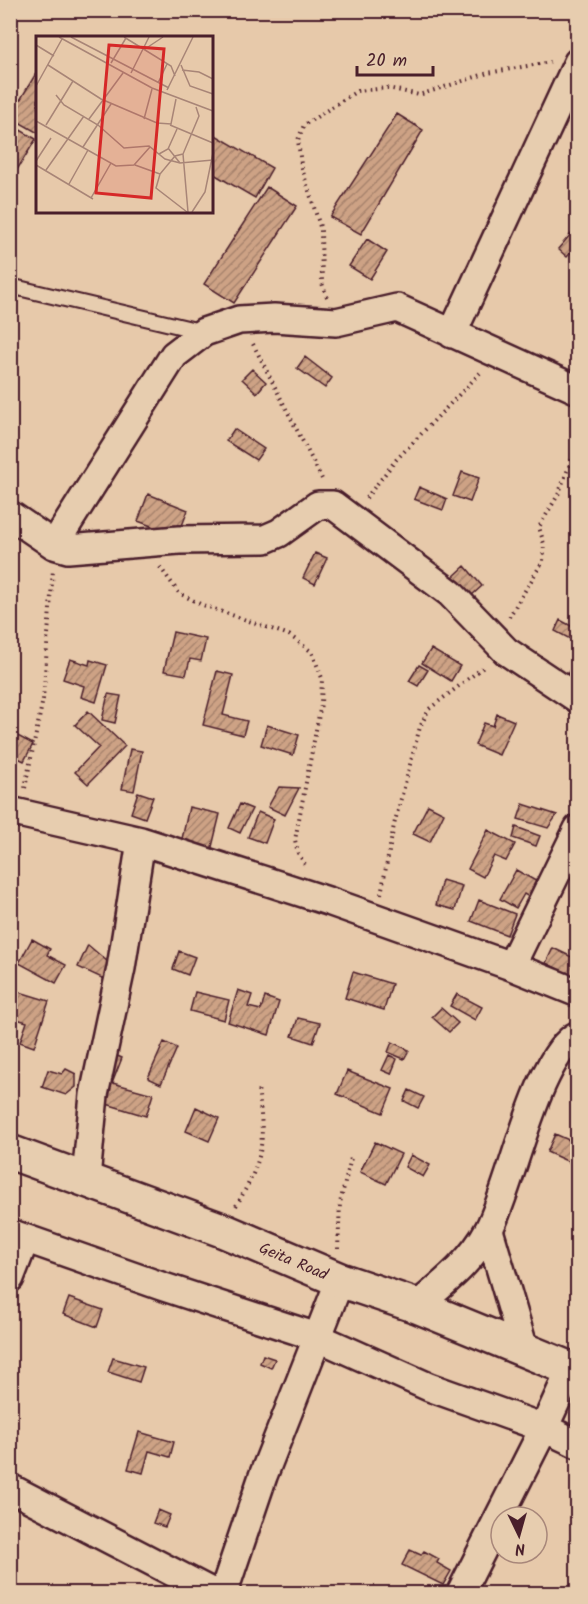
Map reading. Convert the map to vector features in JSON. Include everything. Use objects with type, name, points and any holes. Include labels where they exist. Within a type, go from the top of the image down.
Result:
[{"type":"highway","name":"Geita Road","points":[[10,1152],[86,1178],[222,1230],[340,1280],[417,1306],[574,1370]]},
{"type":"street","points":[[452,334],[567,62]]},
{"type":"street","points":[[54,545],[174,355],[204,332],[240,320],[274,318],[336,322],[397,308],[578,390]]},
{"type":"street","points":[[10,515],[54,545],[76,549],[148,542],[265,539],[279,533],[318,505],[341,511],[450,592],[501,646],[578,699]]},
{"type":"street","points":[[15,812],[141,841],[331,902],[511,966],[578,993]]},
{"type":"street","points":[[511,966],[578,829]]},
{"type":"street","points":[[86,1178],[94,1095],[121,968],[141,841]]},
{"type":"street","points":[[417,1306],[461,1268],[489,1230],[547,1071],[559,1052],[578,1035]]},
{"type":"street","points":[[489,1230],[524,1349]]},
{"type":"street","points":[[10,1278],[18,1236],[317,1337],[429,1387],[544,1428],[578,1444]]},
{"type":"street","points":[[10,1488],[206,1591],[263,1476],[340,1280]]},
{"type":"street","points":[[460,1593],[574,1370]]},
{"type":"lane","points":[[10,286],[204,332]]},
{"type":"path","points":[[336,322],[322,283],[321,230],[301,165],[298,140],[304,125],[357,91],[388,88],[419,95],[488,73],[567,62]]},
{"type":"path","points":[[240,320],[341,511],[396,460],[500,353]]},
{"type":"path","points":[[376,918],[394,825],[420,727],[429,709],[501,646],[514,606],[543,561],[544,544],[539,527],[558,495],[578,443]]},
{"type":"path","points":[[148,542],[164,574],[179,593],[200,604],[289,635],[312,652],[322,678],[321,704],[295,840],[305,865],[331,902]]},
{"type":"path","points":[[15,812],[44,699],[54,545]]},
{"type":"path","points":[[222,1230],[245,1191],[259,1160],[263,1144],[263,1125],[258,1088]]},
{"type":"path","points":[[340,1280],[338,1222],[351,1158]]},
{"type":"building","points":[[36,73],[36,132],[10,117]]},
{"type":"building","points":[[397,114],[423,130],[361,234],[330,217]]},
{"type":"building","points":[[10,124],[36,139],[10,181]]},
{"type":"building","points":[[213,134],[272,168],[255,198],[213,174]]},
{"type":"building","points":[[267,187],[297,206],[234,303],[204,284]]},
{"type":"building","points":[[571,234],[578,240],[578,245],[567,257],[558,249]]},
{"type":"building","points":[[367,239],[387,252],[370,279],[349,266]]},
{"type":"building","points":[[305,357],[332,378],[325,388],[297,368]]},
{"type":"building","points":[[252,369],[266,382],[257,393],[242,379]]},
{"type":"building","points":[[234,429],[264,449],[256,460],[226,441]]},
{"type":"building","points":[[462,472],[479,478],[470,502],[453,496]]},
{"type":"building","points":[[419,487],[447,499],[443,510],[414,499]]},
{"type":"building","points":[[148,494],[188,510],[178,536],[138,521]]},
{"type":"building","points":[[315,553],[327,558],[315,584],[303,578]]},
{"type":"building","points":[[465,566],[482,586],[471,596],[453,577]]},
{"type":"building","points":[[560,620],[577,629],[572,640],[555,631]]},
{"type":"building","points":[[173,632],[206,639],[201,661],[190,659],[186,675],[164,671]]},
{"type":"building","points":[[431,649],[460,666],[451,681],[422,663]]},
{"type":"building","points":[[70,659],[89,665],[90,660],[107,665],[96,702],[81,697],[84,686],[63,679]]},
{"type":"building","points":[[575,659],[578,660],[578,679],[567,675]]},
{"type":"building","points":[[419,665],[428,670],[418,686],[409,681]]},
{"type":"building","points":[[217,671],[233,675],[223,715],[247,721],[243,735],[203,725]]},
{"type":"building","points":[[108,694],[121,696],[115,723],[102,720]]},
{"type":"building","points":[[88,711],[125,746],[88,784],[75,772],[99,747],[75,725]]},
{"type":"building","points":[[497,714],[514,721],[499,755],[475,745],[484,723],[493,726]]},
{"type":"building","points":[[267,725],[299,735],[293,755],[261,745]]},
{"type":"building","points":[[10,732],[33,744],[24,761],[10,754]]},
{"type":"building","points":[[130,749],[142,751],[134,791],[122,789]]},
{"type":"building","points":[[279,787],[299,788],[285,815],[268,807]]},
{"type":"building","points":[[138,792],[153,797],[145,818],[131,813]]},
{"type":"building","points":[[240,804],[252,809],[240,833],[229,828]]},
{"type":"building","points":[[523,804],[557,815],[548,828],[518,819]]},
{"type":"building","points":[[428,805],[444,813],[430,842],[413,834]]},
{"type":"building","points":[[189,807],[220,814],[210,855],[180,848]]},
{"type":"building","points":[[258,812],[274,819],[265,843],[248,837]]},
{"type":"building","points":[[516,827],[540,836],[536,846],[513,838]]},
{"type":"building","points":[[488,830],[515,844],[506,861],[494,856],[483,877],[468,869]]},
{"type":"building","points":[[516,870],[543,885],[534,900],[524,894],[516,908],[500,899]]},
{"type":"building","points":[[442,880],[462,886],[455,910],[436,905]]},
{"type":"building","points":[[479,900],[515,914],[507,935],[471,921]]},
{"type":"building","points":[[32,939],[50,949],[47,955],[66,965],[56,983],[19,963]]},
{"type":"building","points":[[88,945],[108,962],[104,979],[78,967]]},
{"type":"building","points":[[553,948],[578,960],[574,977],[546,963]]},
{"type":"building","points":[[179,951],[195,957],[188,975],[173,969]]},
{"type":"building","points":[[353,972],[392,984],[384,1010],[345,998]]},
{"type":"building","points":[[10,989],[49,1001],[34,1047],[20,1042],[27,1022],[13,1018],[10,1027]]},
{"type":"building","points":[[238,990],[252,995],[248,1007],[261,1010],[265,997],[279,1002],[269,1035],[228,1022]]},
{"type":"building","points":[[195,992],[229,1000],[224,1020],[190,1011]]},
{"type":"building","points":[[457,994],[482,1007],[475,1020],[450,1006]]},
{"type":"building","points":[[441,1008],[458,1023],[449,1032],[432,1017]]},
{"type":"building","points":[[298,1018],[320,1023],[313,1043],[292,1036]]},
{"type":"building","points":[[164,1042],[177,1048],[161,1084],[148,1078]]},
{"type":"building","points":[[392,1042],[409,1050],[404,1059],[388,1052]]},
{"type":"building","points":[[108,1052],[122,1058],[113,1081],[99,1076]]},
{"type":"building","points":[[389,1055],[397,1059],[391,1074],[382,1070]]},
{"type":"building","points":[[66,1069],[76,1074],[76,1087],[66,1095],[42,1087],[48,1070],[62,1074]]},
{"type":"building","points":[[347,1071],[393,1089],[383,1113],[337,1094]]},
{"type":"building","points":[[109,1082],[153,1094],[146,1116],[103,1103]]},
{"type":"building","points":[[409,1090],[424,1097],[418,1108],[404,1101]]},
{"type":"building","points":[[196,1107],[219,1118],[209,1141],[186,1131]]},
{"type":"building","points":[[555,1134],[578,1144],[578,1166],[547,1152]]},
{"type":"building","points":[[375,1142],[401,1154],[386,1184],[360,1172]]},
{"type":"building","points":[[411,1155],[430,1165],[423,1177],[405,1167]]},
{"type":"building","points":[[69,1298],[103,1310],[97,1327],[63,1314]]},
{"type":"building","points":[[263,1355],[275,1359],[271,1368],[260,1363]]},
{"type":"building","points":[[113,1358],[144,1367],[139,1382],[108,1372]]},
{"type":"building","points":[[139,1432],[174,1442],[170,1457],[149,1451],[143,1473],[128,1469]]},
{"type":"building","points":[[158,1510],[170,1515],[165,1527],[153,1523]]},
{"type":"building","points":[[410,1550],[421,1555],[424,1551],[439,1559],[437,1563],[451,1571],[443,1585],[402,1565]]}]
